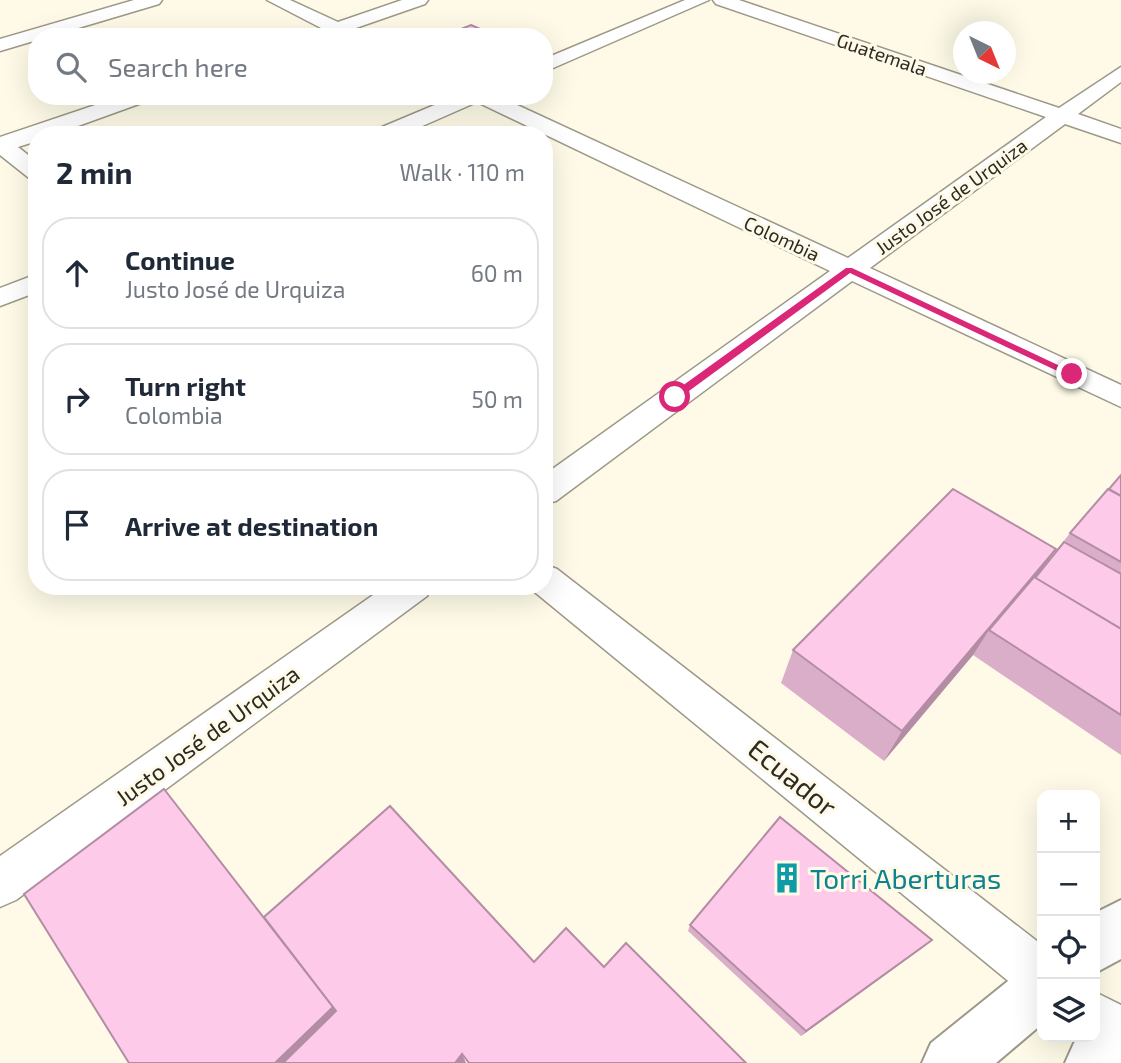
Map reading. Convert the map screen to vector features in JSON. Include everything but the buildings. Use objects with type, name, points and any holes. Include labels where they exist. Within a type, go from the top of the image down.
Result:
[{"type":"main road","points":[[1100,942],[1121,926]]},
{"type":"main road","points":[[951,1063],[1037,992]]},
{"type":"main road","points":[[1094,1063],[1121,1037]]},
{"type":"street","points":[[58,28],[153,0]]},
{"type":"street","points":[[276,0],[335,28]]},
{"type":"street","points":[[356,28],[419,0]]},
{"type":"street","points":[[553,62],[700,0]]},
{"type":"street","name":"Guatemala","points":[[722,0],[1121,136]]},
{"type":"street","points":[[0,45],[28,37]]},
{"type":"street","name":"Justo José de Urquiza","points":[[553,485],[1121,73]]},
{"type":"street","points":[[56,126],[117,105]]},
{"type":"street","points":[[404,126],[453,105]]},
{"type":"street","name":"Colombia","points":[[500,105],[544,126]]},
{"type":"street","name":"Colombia","points":[[553,130],[1121,397]]},
{"type":"street","points":[[1,145],[28,136]]},
{"type":"street","points":[[1,145],[28,166]]},
{"type":"street","points":[[0,298],[28,286]]},
{"type":"street","name":"Ecuador","points":[[553,586],[1037,972]]},
{"type":"street","name":"Justo José de Urquiza","points":[[0,884],[401,595]]},
{"type":"street","points":[[1100,1021],[1121,1037]]},
{"type":"place","name":"Torri Aberturas","points":[[787,878]]},
{"type":"route","points":[[675,397],[849,270],[1072,374]]}]
